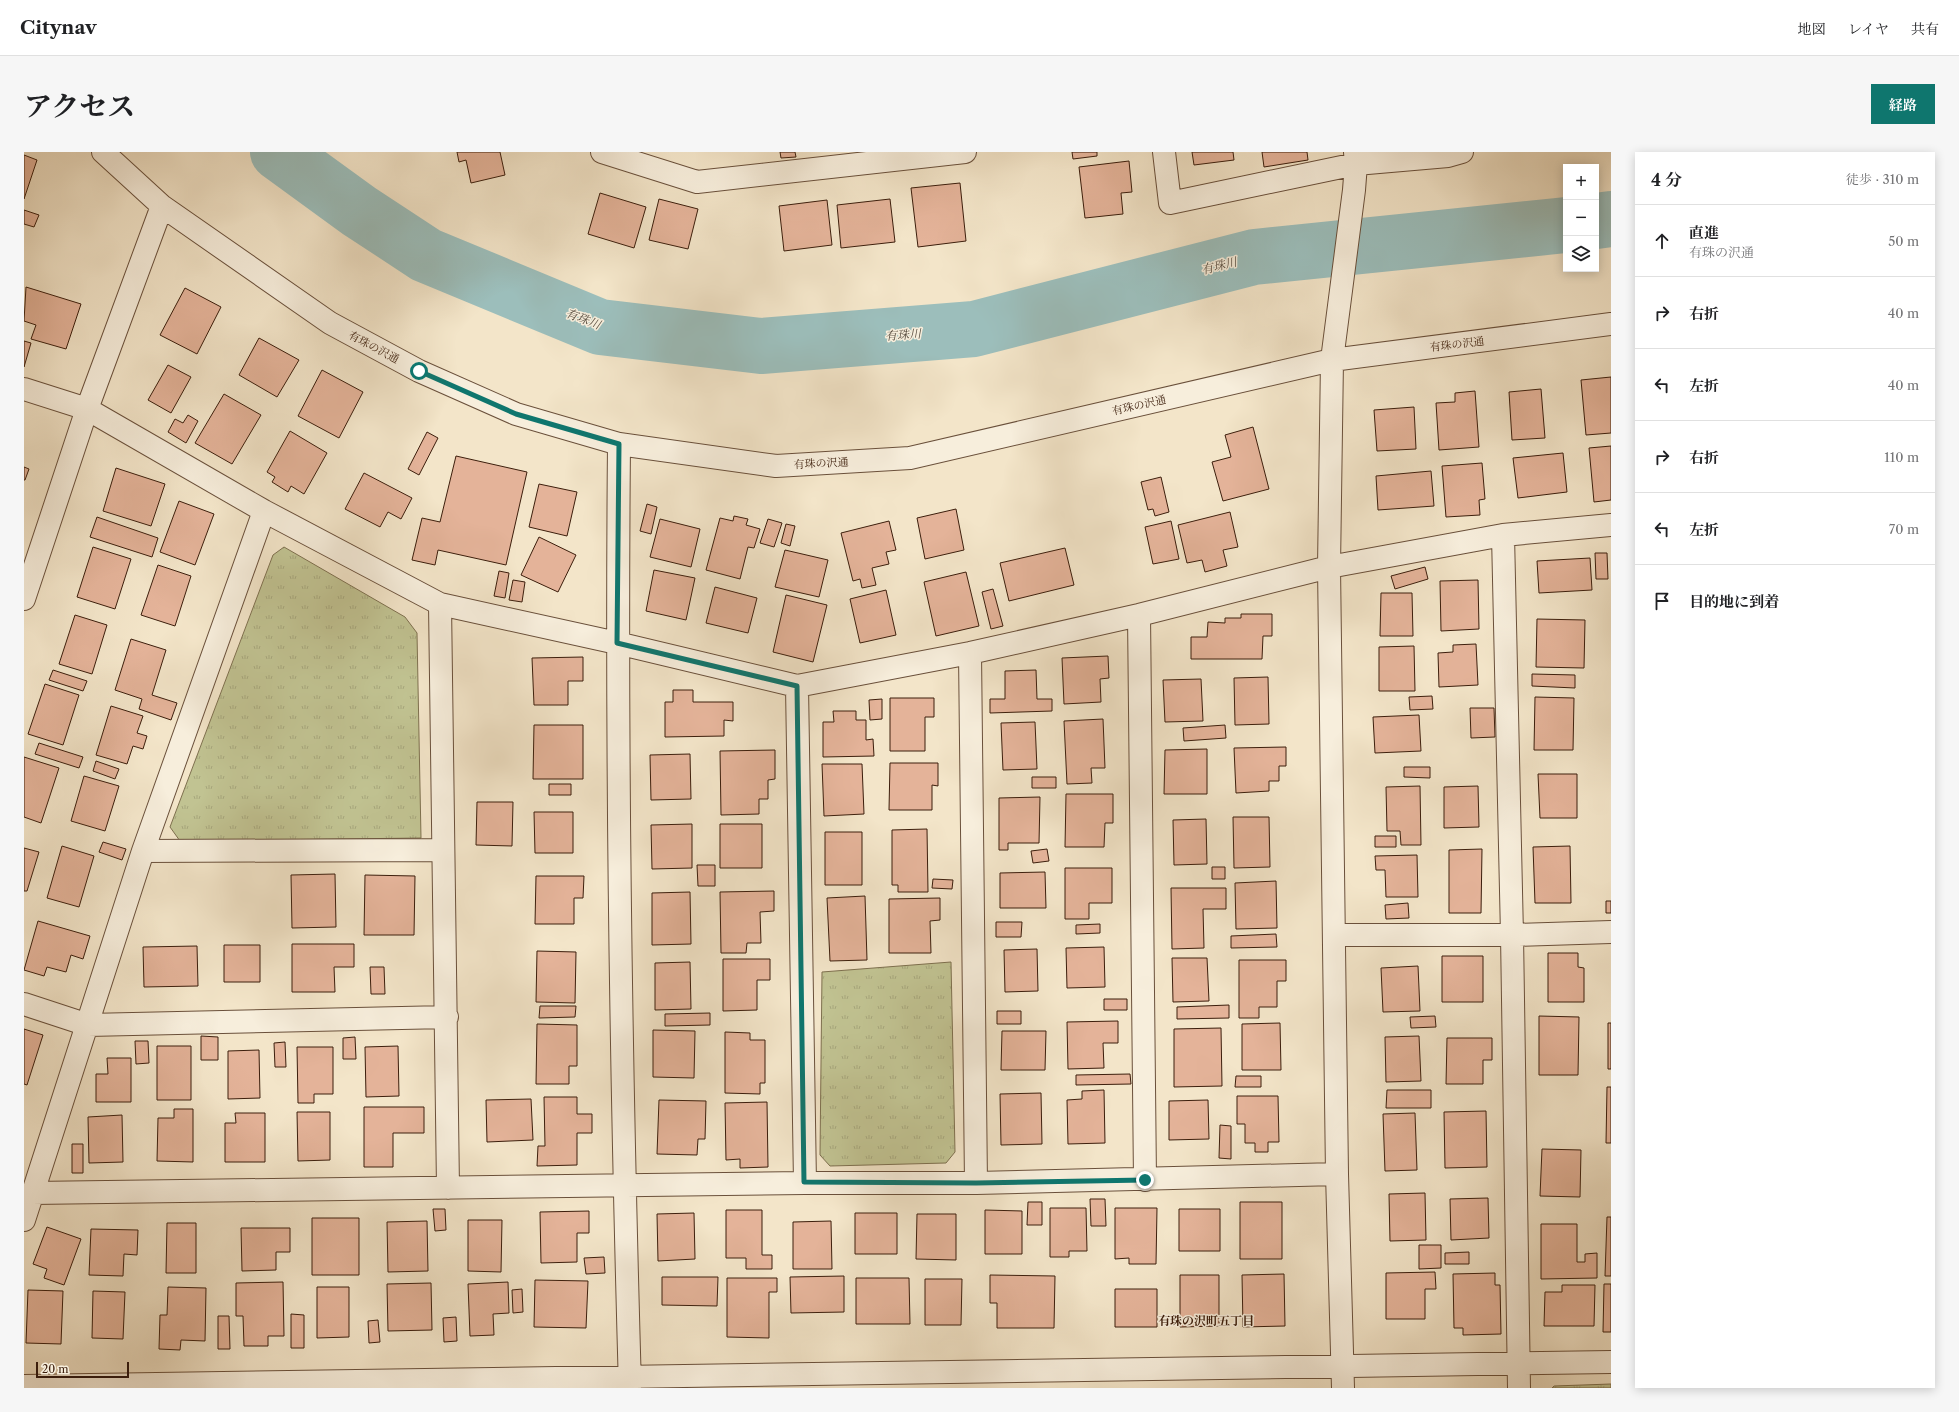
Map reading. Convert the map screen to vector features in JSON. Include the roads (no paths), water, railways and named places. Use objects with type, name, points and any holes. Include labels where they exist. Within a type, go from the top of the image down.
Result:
[{"type":"street","name":"有珠の沢通","points":[[103,152],[162,206],[330,323],[419,371],[516,414],[619,444],[776,466],[910,458],[1332,360],[1611,324]]},
{"type":"street","points":[[602,152],[697,182],[965,152]]},
{"type":"street","points":[[1164,152],[1170,203],[1356,158],[1448,156],[1462,152]]},
{"type":"street","points":[[1343,1378],[1337,1174],[1329,567],[1332,360],[1354,190],[1356,158]]},
{"type":"street","points":[[24,599],[87,409],[162,206]]},
{"type":"street","points":[[24,389],[87,409],[264,511],[440,604],[617,643],[797,686],[970,652],[1140,615],[1329,567],[1503,535],[1611,525]]},
{"type":"street","points":[[619,444],[617,643],[625,1186],[630,1383]]},
{"type":"street","points":[[24,1220],[143,851],[264,511]]},
{"type":"street","points":[[1503,535],[1512,935],[1519,1388]]},
{"type":"street","points":[[440,604],[442,850],[448,1188]]},
{"type":"street","points":[[1140,615],[1145,1180]]},
{"type":"street","points":[[970,652],[976,1183]]},
{"type":"street","points":[[797,686],[804,1182]]},
{"type":"street","points":[[143,851],[442,850]]},
{"type":"street","points":[[1335,935],[1512,935],[1611,932]]},
{"type":"street","points":[[24,1004],[88,1025],[446,1017]]},
{"type":"street","points":[[32,1193],[625,1186],[804,1182],[976,1183],[1145,1180],[1337,1174]]},
{"type":"street","points":[[24,1386],[1343,1378],[1519,1363],[1611,1362]]},
{"type":"waterway","name":"有珠川","points":[[278,152],[359,211],[426,255],[600,327],[761,346],[974,329],[1254,257],[1563,225]]},
{"type":"waterway","name":"有珠川","points":[[1599,221],[1611,219]]},
{"type":"district","name":"有珠の沢町五丁目","points":[[1206,1321]]}]
